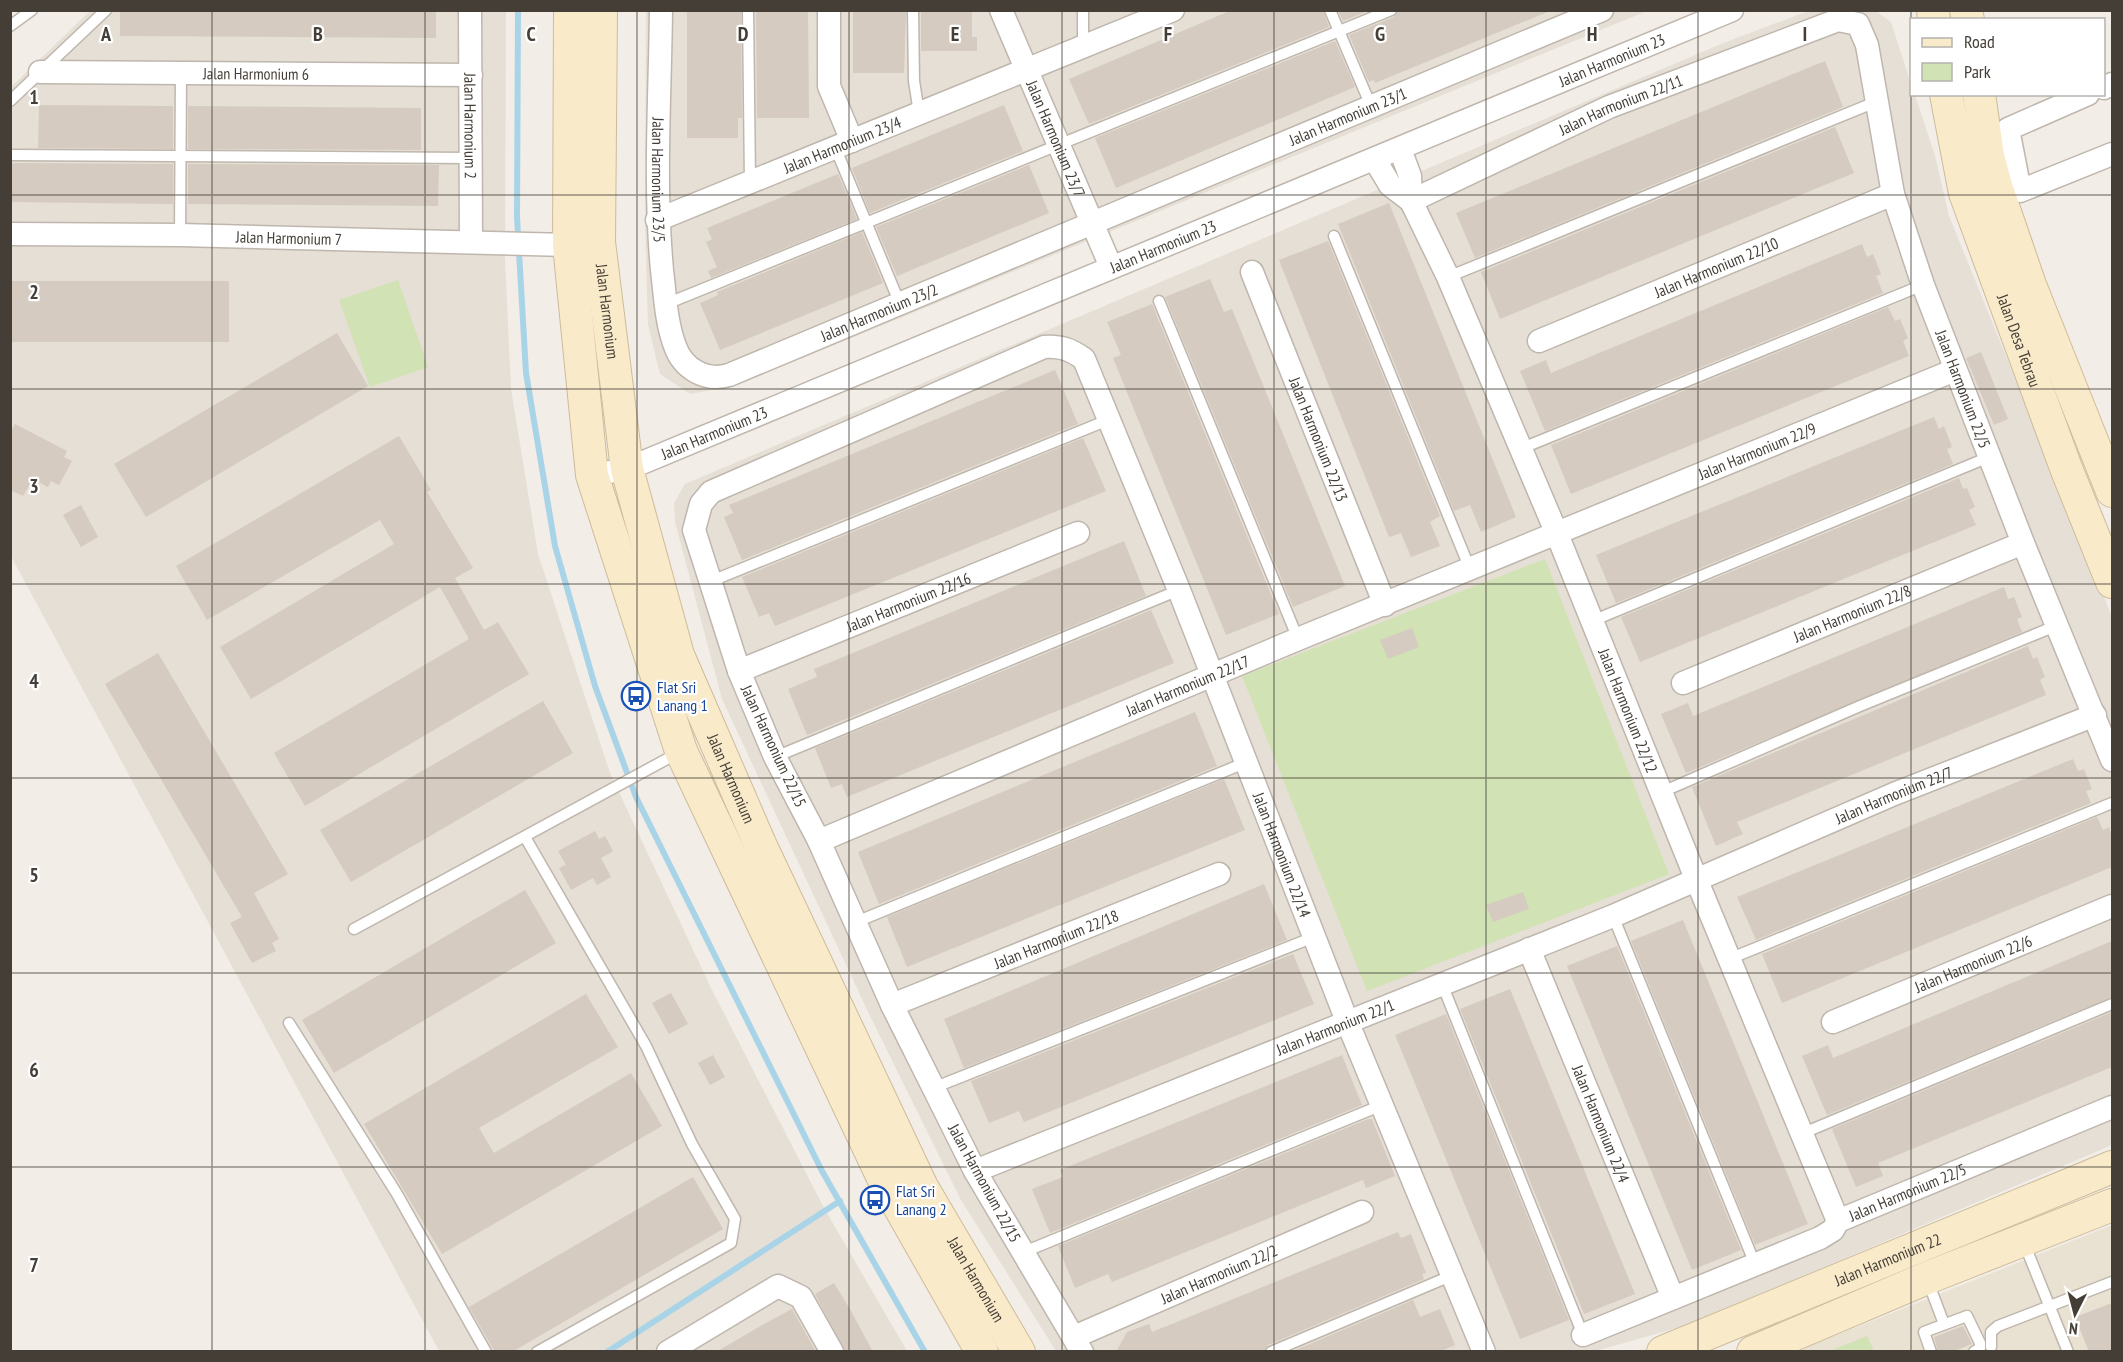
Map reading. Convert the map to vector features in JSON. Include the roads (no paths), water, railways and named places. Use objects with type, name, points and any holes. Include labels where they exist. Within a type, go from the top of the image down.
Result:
[{"type":"main road","name":"Jalan Harmonium","points":[[570,10],[569,245],[592,475],[681,751],[883,1178],[982,1352]]},
{"type":"main road","name":"Jalan Harmonium","points":[[601,10],[599,242],[627,469],[678,655],[760,844],[922,1186],[1019,1352]]},
{"type":"main road","name":"Jalan Desa Tebrau","points":[[1946,96],[1956,156],[1965,193],[2062,457],[2112,582]]},
{"type":"main road","name":"Jalan Desa Tebrau","points":[[1979,96],[1988,156],[1996,186],[2030,285],[2112,491]]},
{"type":"main road","name":"Jalan Harmonium 22","points":[[1664,1352],[2112,1167]]},
{"type":"main road","name":"Jalan Harmonium 22","points":[[1752,1352],[1927,1278],[2112,1205]]},
{"type":"street","name":"Jalan Harmonium 2","points":[[470,10],[471,241]]},
{"type":"street","name":"Jalan Harmonium 23/5","points":[[661,10],[657,220],[666,304],[675,348]]},
{"type":"street","points":[[829,10],[828,86],[844,144]]},
{"type":"street","name":"Jalan Harmonium 23/7","points":[[1001,10],[1111,267]]},
{"type":"street","name":"Jalan Harmonium 23/4","points":[[657,220],[1173,10]]},
{"type":"street","name":"Jalan Harmonium 23/1","points":[[1092,222],[1602,10]]},
{"type":"street","name":"Jalan Harmonium 23","points":[[592,475],[627,469],[1732,10]]},
{"type":"street","name":"Jalan Harmonium 22/5","points":[[1838,20],[1858,24],[1867,45],[1893,194],[1923,285],[2023,543],[2112,760]]},
{"type":"street","name":"Jalan Harmonium 22/11","points":[[1411,201],[1609,107],[1838,20]]},
{"type":"street","name":"Jalan Harmonium 6","points":[[40,72],[471,75]]},
{"type":"street","points":[[2083,96],[2008,129],[2020,191],[2112,154]]},
{"type":"street","name":"Jalan Harmonium 22/12","points":[[1400,149],[1410,176],[1411,201],[1448,277],[1557,534],[1838,1221]]},
{"type":"street","name":"Jalan Harmonium 22/12","points":[[1375,159],[1390,185],[1411,201]]},
{"type":"street","name":"Jalan Harmonium 22/10","points":[[1539,341],[1893,194]]},
{"type":"street","name":"Jalan Harmonium 23/2","points":[[675,348],[694,370],[702,375],[720,378],[1092,222]]},
{"type":"street","name":"Jalan Harmonium 7","points":[[10,234],[180,235],[569,245]]},
{"type":"street","name":"Jalan Harmonium 22/13","points":[[1252,272],[1385,605]]},
{"type":"street","name":"Jalan Harmonium 22/15","points":[[1078,1344],[975,1171],[892,1005],[819,841],[776,757],[739,670],[693,530],[700,504],[711,492],[1044,347],[1059,346],[1072,350],[1084,359]]},
{"type":"street","name":"Jalan Harmonium 22/14","points":[[1084,359],[1213,675],[1347,1021],[1484,1352]]},
{"type":"street","name":"Jalan Harmonium 22/9","points":[[1557,534],[1955,370]]},
{"type":"street","name":"Jalan Harmonium 22/16","points":[[739,670],[1078,533]]},
{"type":"street","name":"Jalan Harmonium 22/17","points":[[819,841],[1298,639],[1557,534]]},
{"type":"street","name":"Jalan Harmonium 22/8","points":[[1683,683],[2023,543]]},
{"type":"street","name":"Jalan Harmonium 22/7","points":[[1697,881],[1894,794],[2095,715]]},
{"type":"street","name":"Jalan Harmonium 22/18","points":[[892,1005],[1220,874]]},
{"type":"street","name":"Jalan Harmonium 22/1","points":[[975,1171],[1697,881]]},
{"type":"street","name":"Jalan Harmonium 22/6","points":[[1833,1022],[2112,906]]},
{"type":"street","name":"Jalan Harmonium 22/4","points":[[1529,949],[1673,1298]]},
{"type":"street","name":"Jalan Harmonium 22/5","points":[[1583,1335],[1820,1238],[1833,1230],[1838,1221],[2112,1107]]},
{"type":"street","name":"Jalan Harmonium 22/2","points":[[1078,1344],[1362,1212]]},
{"type":"street","points":[[668,1352],[778,1286],[801,1297],[832,1352]]},
{"type":"lane","points":[[10,26],[32,10]]},
{"type":"lane","points":[[10,101],[106,10]]},
{"type":"lane","points":[[748,10],[750,182]]},
{"type":"lane","points":[[913,10],[914,81],[919,113]]},
{"type":"lane","points":[[1083,10],[1083,46]]},
{"type":"lane","points":[[1330,10],[1371,106]]},
{"type":"lane","points":[[666,304],[1391,10]]},
{"type":"lane","points":[[180,235],[181,73]]},
{"type":"lane","points":[[1448,277],[1878,101]]},
{"type":"lane","points":[[844,144],[866,223],[900,304]]},
{"type":"lane","points":[[10,155],[470,158]]},
{"type":"lane","points":[[1334,236],[1471,570]]},
{"type":"lane","points":[[1520,449],[1923,285]]},
{"type":"lane","points":[[1159,301],[1298,639]]},
{"type":"lane","points":[[709,582],[1108,420]]},
{"type":"lane","points":[[1592,621],[1989,457]]},
{"type":"lane","points":[[776,757],[1179,590]]},
{"type":"lane","points":[[1662,792],[1860,706],[2058,625]]},
{"type":"lane","points":[[354,929],[681,751]]},
{"type":"lane","points":[[856,922],[1247,762]]},
{"type":"lane","points":[[1729,959],[2112,804]]},
{"type":"lane","points":[[525,837],[646,1046],[692,1144],[735,1219],[731,1243],[537,1352]]},
{"type":"lane","points":[[1613,916],[1755,1264]]},
{"type":"lane","points":[[933,1088],[1314,937]]},
{"type":"lane","points":[[1442,984],[1583,1335]]},
{"type":"lane","points":[[1801,1134],[2112,1005]]},
{"type":"lane","points":[[289,1023],[397,1194],[486,1352]]},
{"type":"lane","points":[[1024,1252],[1382,1105]]},
{"type":"lane","points":[[2022,1240],[2068,1352]]},
{"type":"lane","points":[[1271,1352],[1453,1275]]},
{"type":"lane","points":[[1927,1278],[1944,1324]]},
{"type":"lane","points":[[1991,1347],[1991,1332],[1998,1326],[2112,1282]]},
{"type":"lane","points":[[1931,1352],[1924,1332],[1968,1317],[1980,1343],[1980,1348],[1974,1352]]},
{"type":"waterway","points":[[518,10],[517,217],[526,373],[555,546],[595,686],[636,797],[822,1171],[925,1352]]},
{"type":"waterway","points":[[607,1352],[840,1201]]},
{"type":"place","name":"Flat Sri Lanang 1","points":[[636,696]]},
{"type":"place","name":"Flat Sri Lanang 2","points":[[875,1200]]}]
